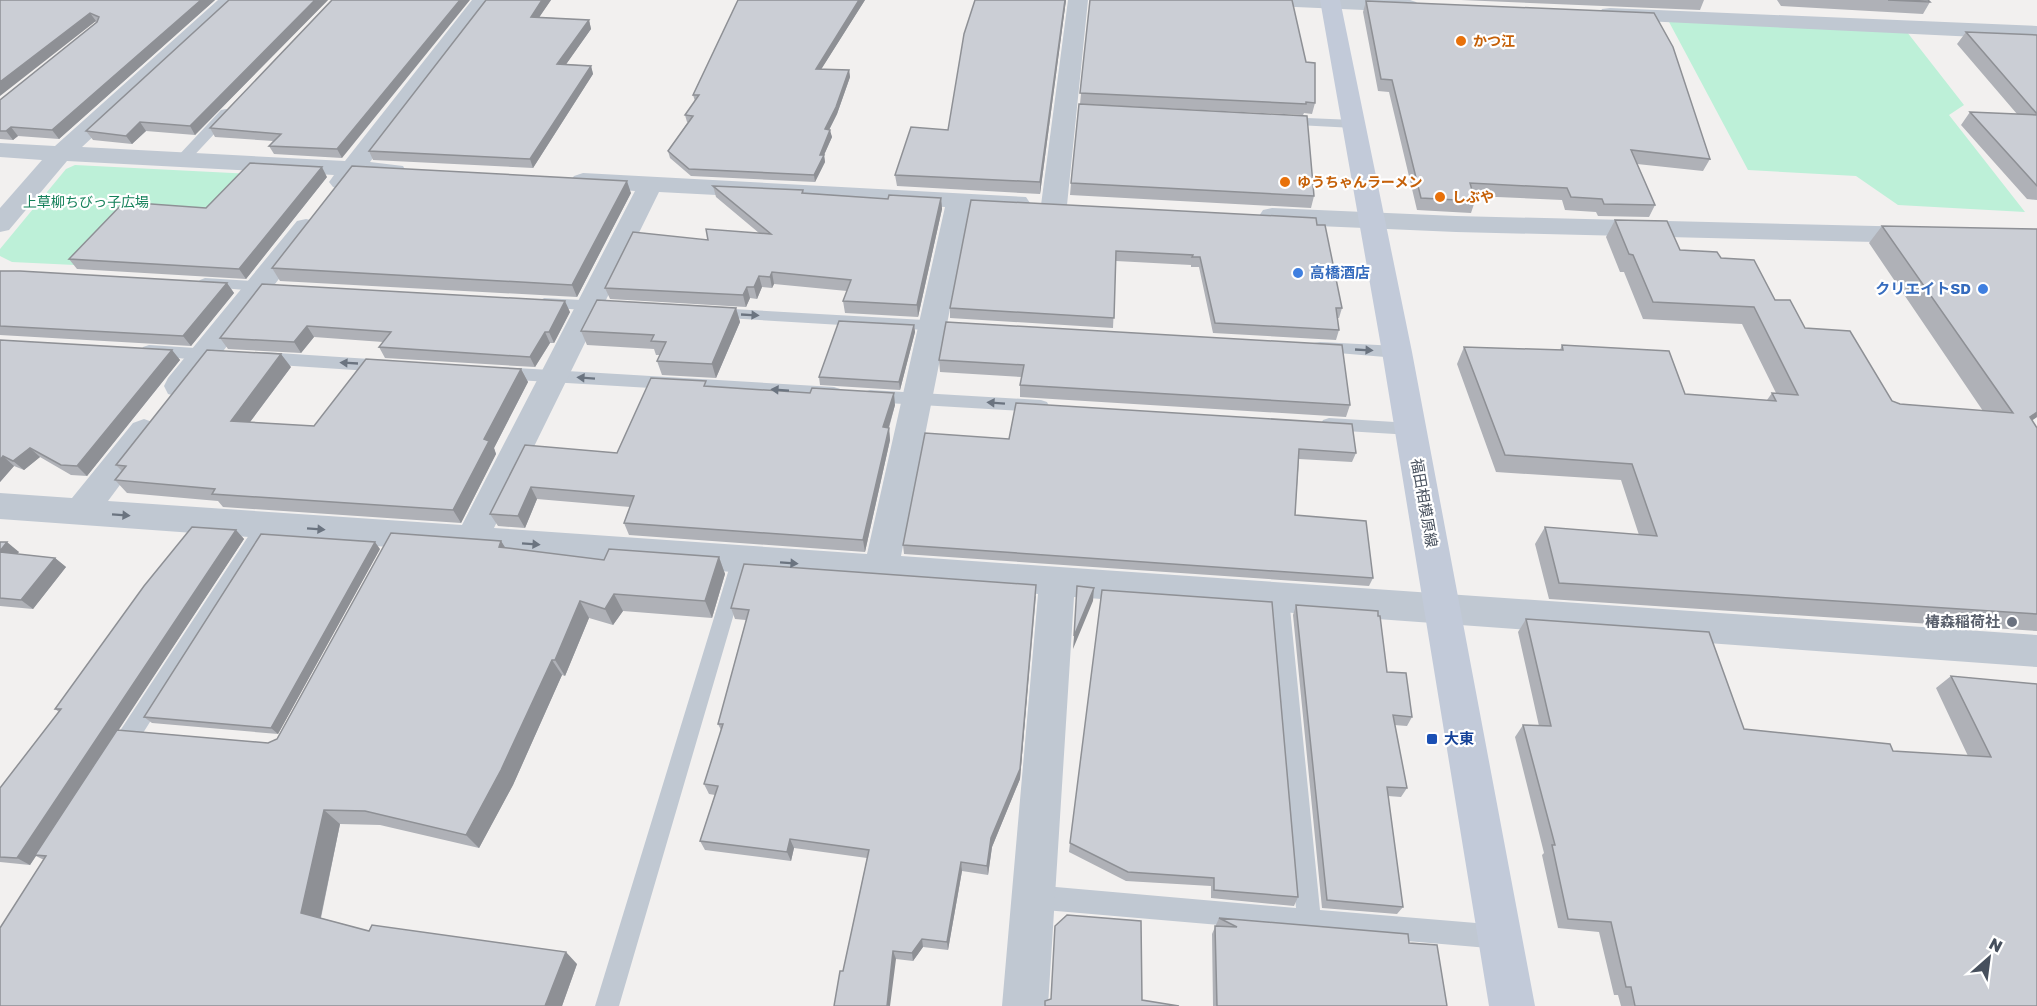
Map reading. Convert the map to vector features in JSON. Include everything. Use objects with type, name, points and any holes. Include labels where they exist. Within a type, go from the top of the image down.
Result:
[{"type":"street","points":[[0,225],[61,153],[230,0]]},
{"type":"street","points":[[80,512],[215,355],[269,287],[324,205],[483,0]]},
{"type":"street","points":[[558,179],[1066,206],[1078,0]]},
{"type":"street","points":[[1273,0],[1427,6]]},
{"type":"street","name":"福田相模原線","points":[[1330,1],[1411,429],[1512,1006]]},
{"type":"street","points":[[1595,14],[2037,33]]},
{"type":"street","points":[[0,150],[420,172]]},
{"type":"street","points":[[471,540],[554,376],[602,306],[651,184]]},
{"type":"street","points":[[881,570],[917,398],[944,326],[958,200]]},
{"type":"street","points":[[1250,215],[1372,222],[1943,235]]},
{"type":"street","points":[[0,506],[265,525],[394,545],[471,540],[2037,651]]},
{"type":"street","points":[[1024,1006],[1057,582]]},
{"type":"lane","points":[[182,160],[235,103]]},
{"type":"lane","points":[[1268,120],[1354,124]]},
{"type":"lane","points":[[187,282],[269,287]]},
{"type":"lane","points":[[530,302],[602,306]]},
{"type":"lane","points":[[696,312],[944,326]]},
{"type":"lane","points":[[1306,347],[1397,352]]},
{"type":"lane","points":[[136,350],[215,355]]},
{"type":"lane","points":[[250,357],[402,367]]},
{"type":"lane","points":[[484,372],[1060,407]]},
{"type":"lane","points":[[1312,423],[1411,429]]},
{"type":"lane","points":[[105,772],[265,525]]},
{"type":"lane","points":[[607,1006],[741,559]]},
{"type":"lane","points":[[1279,598],[1308,920]]},
{"type":"lane","points":[[130,733],[154,735]]},
{"type":"lane","points":[[1033,897],[1500,937]]},
{"type":"green space","points":[[1668,20],[1907,32],[1964,105],[1949,115],[2025,212],[1898,205],[1856,176],[1748,170]]},
{"type":"green space","name":"上草柳ちびっ子広場","points":[[75,165],[252,174],[210,221],[75,265],[12,262],[0,256],[0,249],[66,169]]},
{"type":"building","points":[[0,0],[201,0],[52,130],[11,127],[6,131],[0,131],[0,100],[97,22],[99,17],[90,13],[0,82]]},
{"type":"building","points":[[229,0],[315,0],[190,126],[140,122],[126,136],[86,131]]},
{"type":"building","points":[[332,0],[460,0],[337,149],[269,146],[281,134],[210,128]]},
{"type":"building","points":[[486,0],[542,0],[531,17],[589,20],[557,64],[591,66],[530,159],[369,151]]},
{"type":"building","points":[[738,0],[859,0],[816,69],[849,70],[836,107],[825,129],[830,130],[820,155],[824,155],[814,175],[689,169],[668,151],[693,116],[685,115],[699,95],[693,95]]},
{"type":"building","points":[[975,0],[1065,0],[1040,182],[895,175],[911,127],[948,130],[964,34]]},
{"type":"building","points":[[1090,0],[1292,0],[1306,62],[1315,63],[1315,103],[1080,93]]},
{"type":"building","points":[[1888,0],[1928,0],[1930,2]]},
{"type":"building","points":[[1366,1],[1654,13],[1673,47],[1710,159],[1631,150],[1655,205],[1604,204],[1602,199],[1571,197],[1567,188],[1470,183],[1475,201],[1421,198],[1392,80],[1381,79]]},
{"type":"building","points":[[1966,32],[2037,35],[2037,114]]},
{"type":"building","points":[[1079,104],[1307,116],[1314,196],[1071,183]]},
{"type":"building","points":[[1970,112],[2037,115],[2037,186]]},
{"type":"building","points":[[250,163],[322,167],[239,269],[69,259],[124,202],[206,208]]},
{"type":"building","points":[[352,166],[627,181],[572,285],[272,268]]},
{"type":"building","points":[[713,186],[803,190],[802,193],[888,199],[889,195],[941,198],[917,305],[843,301],[851,280],[772,272],[770,277],[759,276],[754,287],[747,287],[743,295],[605,288],[633,232],[708,240],[706,229],[771,234]]},
{"type":"building","points":[[971,200],[1316,218],[1317,225],[1325,225],[1342,308],[1336,308],[1339,330],[1215,323],[1200,257],[1192,257],[1193,255],[1116,251],[1114,318],[950,308]]},
{"type":"building","points":[[1615,220],[1667,221],[1680,250],[1717,252],[1721,258],[1754,260],[1775,300],[1790,300],[1805,328],[1850,331],[1892,401],[1900,404],[2013,413],[1882,226],[2037,229],[2037,412],[2030,417],[2037,428],[2037,614],[1559,583],[1545,527],[1657,536],[1632,464],[1505,455],[1464,347],[1563,350],[1562,345],[1669,351],[1685,394],[1776,401],[1772,393],[1798,395],[1754,307],[1653,302]]},
{"type":"building","points":[[0,271],[227,283],[183,336],[0,326]]},
{"type":"building","points":[[262,284],[565,301],[549,332],[545,332],[530,357],[379,347],[391,332],[307,326],[294,342],[220,338]]},
{"type":"building","points":[[597,300],[736,308],[712,364],[657,361],[666,342],[651,341],[654,335],[581,331]]},
{"type":"building","points":[[839,321],[914,325],[899,382],[819,377]]},
{"type":"building","points":[[946,322],[1342,345],[1350,405],[1020,385],[1024,365],[939,360]]},
{"type":"building","points":[[0,340],[172,350],[77,466],[61,465],[30,448],[13,461],[3,456],[0,460]]},
{"type":"building","points":[[207,350],[281,354],[231,421],[314,426],[366,359],[521,369],[484,439],[489,441],[453,510],[212,494],[215,489],[115,480],[126,466],[116,465]]},
{"type":"building","points":[[651,378],[706,381],[704,386],[810,393],[812,388],[894,393],[883,427],[889,428],[863,540],[624,523],[634,496],[531,487],[518,516],[490,514],[525,445],[617,453]]},
{"type":"building","points":[[1016,403],[1352,424],[1356,453],[1299,449],[1295,515],[1366,521],[1373,578],[903,545],[925,433],[1009,439]]},
{"type":"building","points":[[192,527],[236,530],[17,858],[0,857],[0,788],[61,709],[55,709],[144,586]]},
{"type":"building","points":[[391,533],[501,541],[499,547],[604,560],[609,549],[719,557],[705,601],[614,594],[605,609],[580,601],[555,660],[552,660],[501,770],[466,835],[365,811],[324,810],[301,913],[369,931],[372,925],[566,952],[545,1006],[0,1006],[0,928],[46,856],[35,855],[117,730],[268,743],[277,739]]},
{"type":"building","points":[[261,534],[375,542],[271,728],[144,717]]},
{"type":"building","points":[[0,542],[7,542],[0,551]]},
{"type":"building","points":[[0,552],[55,558],[21,600],[0,598]]},
{"type":"building","points":[[744,564],[1036,585],[1020,769],[991,838],[987,866],[961,862],[947,942],[922,939],[912,953],[893,951],[887,1006],[834,1006],[840,971],[843,971],[869,850],[790,839],[787,852],[700,841],[718,786],[704,784],[723,724],[718,724],[749,610],[731,608]]},
{"type":"building","points":[[1077,586],[1094,588],[1074,636]]},
{"type":"building","points":[[1102,590],[1272,602],[1298,897],[1214,890],[1214,878],[1128,872],[1070,843]]},
{"type":"building","points":[[1296,605],[1378,611],[1387,672],[1406,673],[1412,717],[1393,715],[1407,788],[1387,787],[1403,907],[1327,900]]},
{"type":"building","points":[[1526,619],[1709,632],[1744,729],[1890,744],[1893,751],[1991,757],[1951,676],[2037,684],[2037,1006],[1635,1006],[1631,987],[1626,987],[1611,922],[1568,919],[1552,845],[1555,845],[1523,725],[1551,726]]},
{"type":"building","points":[[1067,915],[1141,921],[1142,1000],[1179,1006],[1045,1006],[1045,1001],[1051,999],[1055,926]]},
{"type":"building","points":[[1219,918],[1408,934],[1409,943],[1437,945],[1447,1006],[1217,1006],[1215,926],[1237,927]]},
{"type":"place","name":"かつ江","points":[[1461,41]]},
{"type":"place","name":"ゆうちゃんラーメン","points":[[1285,182]]},
{"type":"place","name":"しぶや","points":[[1440,197]]},
{"type":"place","name":"高橋酒店","points":[[1298,273]]},
{"type":"place","name":"クリエイトSD","points":[[1983,289]]},
{"type":"place","name":"椿森稲荷社","points":[[2012,622]]},
{"type":"place","name":"大東","points":[[1432,739]]}]
